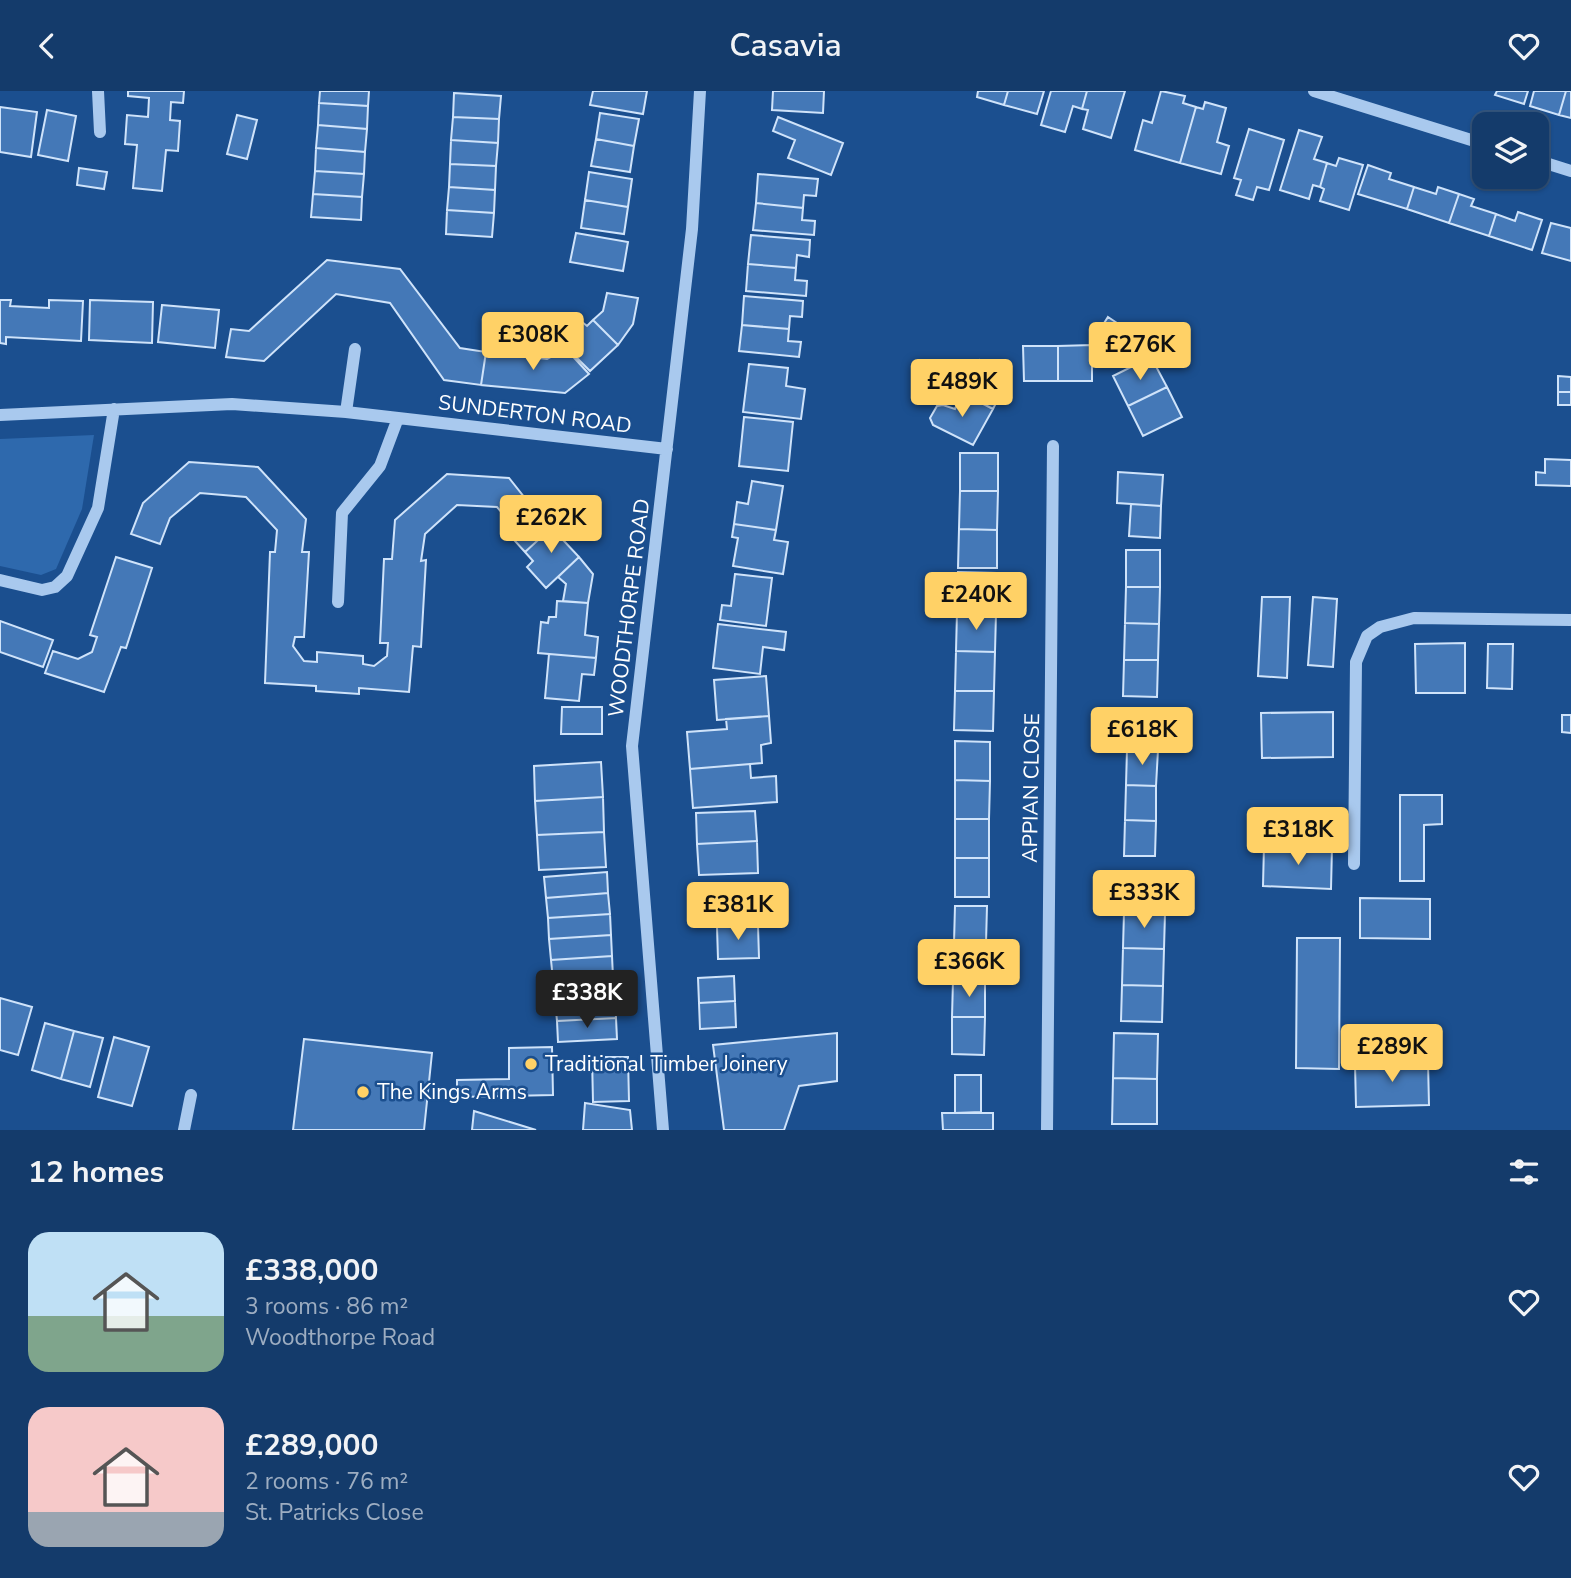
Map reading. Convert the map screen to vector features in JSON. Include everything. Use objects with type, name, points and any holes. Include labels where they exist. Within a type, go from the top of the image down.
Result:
[{"type":"street","points":[[98,91],[100,132]]},
{"type":"street","name":"WOODTHORPE ROAD","points":[[663,1130],[632,746],[692,229],[700,91]]},
{"type":"street","points":[[1314,91],[1472,140]]},
{"type":"street","points":[[1549,164],[1571,171]]},
{"type":"street","points":[[346,412],[355,349]]},
{"type":"street","name":"SUNDERTON ROAD","points":[[0,415],[232,404],[346,412],[667,449]]},
{"type":"street","points":[[0,580],[42,590],[55,587],[66,576],[98,508],[114,409]]},
{"type":"street","points":[[338,602],[342,513],[380,466],[398,418]]},
{"type":"street","name":"APPIAN CLOSE","points":[[1047,1130],[1053,446]]},
{"type":"street","points":[[1354,864],[1356,662],[1367,636],[1380,627],[1414,618],[1571,620]]},
{"type":"street","points":[[184,1130],[191,1095]]},
{"type":"shaded area","points":[[94,435],[82,509],[56,569],[41,575],[0,566],[0,439]]},
{"type":"building","points":[[128,91],[184,91],[183,103],[171,102],[170,120],[180,121],[178,151],[166,150],[162,191],[133,188],[137,145],[125,144],[127,115],[148,117],[149,98],[128,96]]},
{"type":"building","points":[[320,91],[369,91],[368,106],[319,103]]},
{"type":"building","points":[[593,91],[647,91],[643,114],[590,105]]},
{"type":"building","points":[[773,91],[824,91],[823,113],[772,110]]},
{"type":"building","points":[[978,91],[1008,91],[1004,105],[977,97]]},
{"type":"building","points":[[1008,91],[1044,91],[1037,114],[1004,105]]},
{"type":"building","points":[[1051,91],[1087,91],[1082,109],[1073,106],[1065,132],[1041,125]]},
{"type":"building","points":[[1087,91],[1125,91],[1111,138],[1083,129],[1088,110],[1082,109]]},
{"type":"building","points":[[1161,91],[1185,96],[1183,103],[1196,107],[1180,163],[1135,150],[1143,120],[1152,123]]},
{"type":"building","points":[[1497,91],[1528,91],[1524,104],[1495,95]]},
{"type":"building","points":[[1534,91],[1566,91],[1559,115],[1530,106]]},
{"type":"building","points":[[1566,91],[1571,91],[1571,118],[1559,115]]},
{"type":"building","points":[[454,93],[501,96],[499,119],[453,117]]},
{"type":"building","points":[[1205,102],[1226,108],[1217,142],[1229,146],[1221,174],[1180,163],[1196,107],[1203,109]]},
{"type":"building","points":[[319,103],[368,106],[367,129],[318,125]]},
{"type":"building","points":[[0,107],[37,112],[31,157],[0,152]]},
{"type":"building","points":[[47,110],[76,116],[68,161],[38,155]]},
{"type":"building","points":[[600,113],[639,119],[634,146],[596,139]]},
{"type":"building","points":[[237,115],[257,120],[247,159],[227,154]]},
{"type":"building","points":[[453,117],[499,119],[498,143],[451,140]]},
{"type":"building","points":[[778,117],[843,143],[831,175],[788,158],[795,140],[773,131]]},
{"type":"building","points":[[318,125],[367,129],[365,152],[316,148]]},
{"type":"building","points":[[1249,129],[1284,140],[1269,190],[1257,187],[1253,200],[1236,195],[1241,180],[1234,178]]},
{"type":"building","points":[[1299,130],[1322,137],[1314,159],[1327,163],[1320,187],[1313,185],[1309,199],[1280,190]]},
{"type":"building","points":[[596,139],[634,146],[630,172],[591,166]]},
{"type":"building","points":[[451,140],[498,143],[496,166],[450,164]]},
{"type":"building","points":[[316,148],[365,152],[364,174],[315,171]]},
{"type":"building","points":[[1339,158],[1363,165],[1349,210],[1320,201],[1324,189],[1320,187],[1327,163],[1336,166]]},
{"type":"building","points":[[450,164],[496,166],[495,190],[449,187]]},
{"type":"building","points":[[1368,165],[1391,173],[1389,179],[1414,187],[1407,209],[1358,194]]},
{"type":"building","points":[[79,168],[107,172],[104,189],[77,185]]},
{"type":"building","points":[[315,171],[364,174],[362,197],[313,194]]},
{"type":"building","points":[[589,172],[632,179],[628,207],[585,200]]},
{"type":"building","points":[[758,174],[818,179],[816,196],[804,195],[803,208],[756,203]]},
{"type":"building","points":[[449,187],[495,190],[494,213],[447,210]]},
{"type":"building","points":[[1414,187],[1436,194],[1438,187],[1459,194],[1449,223],[1407,209]]},
{"type":"building","points":[[313,194],[362,197],[361,220],[311,217]]},
{"type":"building","points":[[1459,194],[1474,199],[1471,206],[1496,214],[1489,236],[1449,223]]},
{"type":"building","points":[[585,200],[628,207],[624,234],[581,228]]},
{"type":"building","points":[[756,203],[803,208],[802,220],[815,221],[814,235],[753,230]]},
{"type":"building","points":[[447,210],[494,213],[492,237],[446,234]]},
{"type":"building","points":[[1518,212],[1542,220],[1532,250],[1489,236],[1496,214],[1515,221]]},
{"type":"building","points":[[1551,223],[1571,228],[1571,261],[1542,253]]},
{"type":"building","points":[[576,233],[628,242],[623,271],[570,262]]},
{"type":"building","points":[[751,235],[810,240],[809,257],[797,255],[796,268],[748,264]]},
{"type":"building","points":[[327,260],[400,269],[460,348],[486,352],[481,385],[444,380],[390,303],[336,294],[264,361],[226,357],[231,329],[249,331]]},
{"type":"building","points":[[748,264],[796,268],[795,280],[807,281],[806,296],[746,291]]},
{"type":"building","points":[[607,293],[638,298],[633,324],[618,345],[593,320],[603,311]]},
{"type":"building","points":[[744,296],[803,301],[802,317],[790,316],[789,329],[742,325]]},
{"type":"building","points":[[0,300],[11,300],[10,306],[49,308],[49,300],[83,301],[81,341],[6,337],[6,344],[0,343]]},
{"type":"building","points":[[90,300],[153,302],[152,343],[89,340]]},
{"type":"building","points":[[162,305],[219,310],[215,348],[158,342]]},
{"type":"building","points":[[1108,317],[1126,329],[1113,350],[1094,339]]},
{"type":"building","points":[[593,320],[618,345],[590,371],[560,341],[581,321],[587,326]]},
{"type":"building","points":[[742,325],[789,329],[788,341],[801,342],[799,357],[739,351]]},
{"type":"building","points":[[1092,345],[1092,381],[1058,381],[1058,346]]},
{"type":"building","points":[[1023,346],[1058,346],[1058,381],[1024,381]]},
{"type":"building","points":[[566,349],[589,374],[565,393],[481,385],[486,352],[547,359]]},
{"type":"building","points":[[1151,357],[1167,387],[1128,406],[1113,376]]},
{"type":"building","points":[[980,360],[1010,376],[993,409],[962,393]]},
{"type":"building","points":[[749,364],[788,368],[786,386],[805,389],[801,419],[743,412]]},
{"type":"building","points":[[1558,376],[1571,377],[1571,392],[1558,392]]},
{"type":"building","points":[[1167,387],[1182,417],[1143,436],[1128,406]]},
{"type":"building","points":[[1558,392],[1571,392],[1571,405],[1558,405]]},
{"type":"building","points":[[962,393],[993,409],[973,445],[933,425],[930,418],[937,406],[955,409]]},
{"type":"building","points":[[744,417],[793,422],[788,471],[739,466]]},
{"type":"building","points":[[960,453],[998,453],[998,491],[960,491]]},
{"type":"building","points":[[1545,459],[1571,460],[1571,486],[1536,485],[1536,472],[1545,473]]},
{"type":"building","points":[[189,462],[258,467],[306,519],[302,552],[309,552],[304,637],[295,637],[293,646],[304,661],[317,662],[317,652],[363,656],[363,664],[374,666],[387,656],[388,643],[380,643],[384,559],[392,559],[395,520],[447,474],[509,478],[528,502],[508,520],[497,507],[457,505],[425,534],[421,561],[426,560],[421,647],[413,646],[409,692],[359,688],[359,694],[316,691],[316,686],[265,683],[270,552],[275,552],[277,530],[246,497],[200,493],[170,518],[160,544],[131,534],[143,503]]},
{"type":"building","points":[[1118,472],[1163,475],[1161,506],[1117,503]]},
{"type":"building","points":[[752,481],[783,486],[776,530],[734,524],[737,502],[748,504]]},
{"type":"building","points":[[960,491],[998,491],[997,530],[959,529]]},
{"type":"building","points":[[528,502],[537,512],[546,504],[560,520],[525,552],[506,531],[513,525],[508,520]]},
{"type":"building","points":[[1131,504],[1161,506],[1160,538],[1129,536]]},
{"type":"building","points":[[560,520],[572,534],[564,541],[579,557],[546,588],[527,567],[533,561],[525,552]]},
{"type":"building","points":[[734,524],[776,530],[774,540],[788,542],[783,574],[733,566],[738,538],[732,537]]},
{"type":"building","points":[[959,529],[997,530],[997,568],[958,568]]},
{"type":"building","points":[[1126,550],[1160,550],[1160,587],[1126,587]]},
{"type":"building","points":[[116,557],[152,568],[126,648],[121,647],[104,692],[45,673],[53,651],[78,659],[92,652],[97,637],[90,635]]},
{"type":"building","points":[[579,557],[593,574],[588,603],[563,601],[566,584],[558,577]]},
{"type":"building","points":[[958,572],[996,573],[996,613],[957,612]]},
{"type":"building","points":[[735,574],[772,578],[766,626],[720,620],[722,605],[731,606]]},
{"type":"building","points":[[1126,587],[1160,587],[1159,624],[1125,623]]},
{"type":"building","points":[[1262,597],[1290,597],[1287,678],[1258,676]]},
{"type":"building","points":[[1313,597],[1337,599],[1333,667],[1308,665]]},
{"type":"building","points":[[557,601],[588,603],[585,635],[598,637],[596,658],[538,653],[541,622],[548,623],[549,617],[556,617]]},
{"type":"building","points":[[957,612],[996,613],[995,652],[956,651]]},
{"type":"building","points":[[0,621],[53,640],[43,667],[0,652]]},
{"type":"building","points":[[1125,623],[1159,624],[1158,660],[1124,660]]},
{"type":"building","points":[[718,624],[786,632],[784,650],[763,647],[760,674],[713,668]]},
{"type":"building","points":[[1465,643],[1465,693],[1416,693],[1415,644]]},
{"type":"building","points":[[1488,644],[1513,644],[1512,689],[1487,688]]},
{"type":"building","points":[[956,651],[995,652],[994,691],[955,691]]},
{"type":"building","points":[[549,654],[596,658],[594,675],[582,674],[579,701],[545,698]]},
{"type":"building","points":[[1124,660],[1158,660],[1157,697],[1123,696]]},
{"type":"building","points":[[766,676],[769,716],[717,720],[714,680]]},
{"type":"building","points":[[955,691],[994,691],[993,731],[954,730]]},
{"type":"building","points":[[562,707],[602,707],[602,734],[561,734]]},
{"type":"building","points":[[1128,712],[1156,712],[1155,719],[1165,719],[1170,724],[1166,738],[1158,737],[1158,750],[1127,749]]},
{"type":"building","points":[[1333,712],[1333,757],[1262,758],[1261,713]]},
{"type":"building","points":[[1562,715],[1571,715],[1571,733],[1562,732]]},
{"type":"building","points":[[769,716],[771,743],[761,745],[762,763],[690,769],[687,732],[727,729],[726,719]]},
{"type":"building","points":[[955,741],[990,742],[990,781],[955,780]]},
{"type":"building","points":[[1127,749],[1158,750],[1156,786],[1126,785]]},
{"type":"building","points":[[601,762],[603,797],[535,801],[534,766]]},
{"type":"building","points":[[750,764],[751,778],[776,776],[777,802],[693,808],[690,769]]},
{"type":"building","points":[[955,780],[990,781],[989,819],[955,819]]},
{"type":"building","points":[[1126,785],[1156,786],[1156,821],[1125,820]]},
{"type":"building","points":[[1400,795],[1442,795],[1442,824],[1424,825],[1424,881],[1400,881]]},
{"type":"building","points":[[603,797],[604,832],[537,835],[535,801]]},
{"type":"building","points":[[755,811],[757,841],[697,844],[696,813]]},
{"type":"building","points":[[955,819],[989,819],[989,858],[955,858]]},
{"type":"building","points":[[1125,820],[1156,821],[1155,856],[1124,856]]},
{"type":"building","points":[[604,832],[606,867],[539,870],[537,835]]},
{"type":"building","points":[[757,841],[758,873],[699,875],[697,844]]},
{"type":"building","points":[[1264,845],[1332,847],[1331,889],[1263,886]]},
{"type":"building","points":[[955,858],[989,858],[989,897],[955,897]]},
{"type":"building","points":[[607,872],[608,893],[546,898],[544,877]]},
{"type":"building","points":[[1125,876],[1167,877],[1165,913],[1124,912]]},
{"type":"building","points":[[757,892],[758,925],[717,927],[716,894]]},
{"type":"building","points":[[608,893],[610,914],[548,918],[546,898]]},
{"type":"building","points":[[1360,898],[1430,899],[1430,939],[1360,938]]},
{"type":"building","points":[[955,906],[987,906],[986,943],[954,943]]},
{"type":"building","points":[[1124,912],[1165,913],[1164,949],[1123,948]]},
{"type":"building","points":[[610,914],[611,935],[549,939],[548,918]]},
{"type":"building","points":[[758,925],[759,958],[718,959],[717,927]]},
{"type":"building","points":[[611,935],[612,956],[551,960],[549,939]]},
{"type":"building","points":[[1297,938],[1340,938],[1339,1069],[1296,1068]]},
{"type":"building","points":[[954,943],[986,943],[985,980],[953,980]]},
{"type":"building","points":[[1123,948],[1164,949],[1163,986],[1122,985]]},
{"type":"building","points":[[612,956],[613,977],[553,980],[551,960]]},
{"type":"building","points":[[734,976],[735,1001],[699,1003],[698,978]]},
{"type":"building","points":[[613,977],[615,997],[555,1001],[553,980]]},
{"type":"building","points":[[953,980],[985,980],[985,1017],[952,1017]]},
{"type":"building","points":[[1122,985],[1163,986],[1162,1022],[1121,1021]]},
{"type":"building","points":[[615,997],[616,1018],[557,1021],[555,1001]]},
{"type":"building","points":[[0,998],[32,1007],[18,1055],[0,1050]]},
{"type":"building","points":[[735,1001],[736,1027],[700,1029],[699,1003]]},
{"type":"building","points":[[952,1017],[985,1017],[984,1055],[952,1054]]},
{"type":"building","points":[[616,1018],[617,1039],[558,1042],[557,1021]]},
{"type":"building","points":[[45,1023],[74,1031],[61,1079],[32,1070]]},
{"type":"building","points":[[74,1031],[103,1038],[90,1087],[61,1079]]},
{"type":"building","points":[[837,1033],[837,1081],[799,1086],[784,1130],[724,1130],[713,1045]]},
{"type":"building","points":[[1114,1033],[1158,1034],[1157,1079],[1113,1078]]},
{"type":"building","points":[[114,1037],[149,1047],[132,1106],[98,1097]]},
{"type":"building","name":"The Kings Arms","points":[[304,1039],[432,1053],[424,1130],[293,1130]]},
{"type":"building","name":"Traditional Timber Joinery","points":[[552,1047],[553,1095],[457,1097],[457,1080],[509,1079],[509,1048]]},
{"type":"building","points":[[592,1057],[628,1057],[629,1101],[593,1102]]},
{"type":"building","points":[[1428,1062],[1429,1105],[1356,1107],[1355,1064]]},
{"type":"building","points":[[955,1075],[981,1075],[981,1112],[955,1113]]},
{"type":"building","points":[[1113,1078],[1157,1079],[1157,1124],[1112,1124]]},
{"type":"building","points":[[585,1103],[630,1110],[632,1130],[583,1130]]},
{"type":"building","points":[[474,1111],[536,1130],[472,1130]]},
{"type":"building","points":[[942,1113],[993,1113],[993,1130],[943,1130]]},
{"type":"place","name":"Traditional Timber Joinery","points":[[531,1064]]},
{"type":"place","name":"The Kings Arms","points":[[363,1092]]}]
